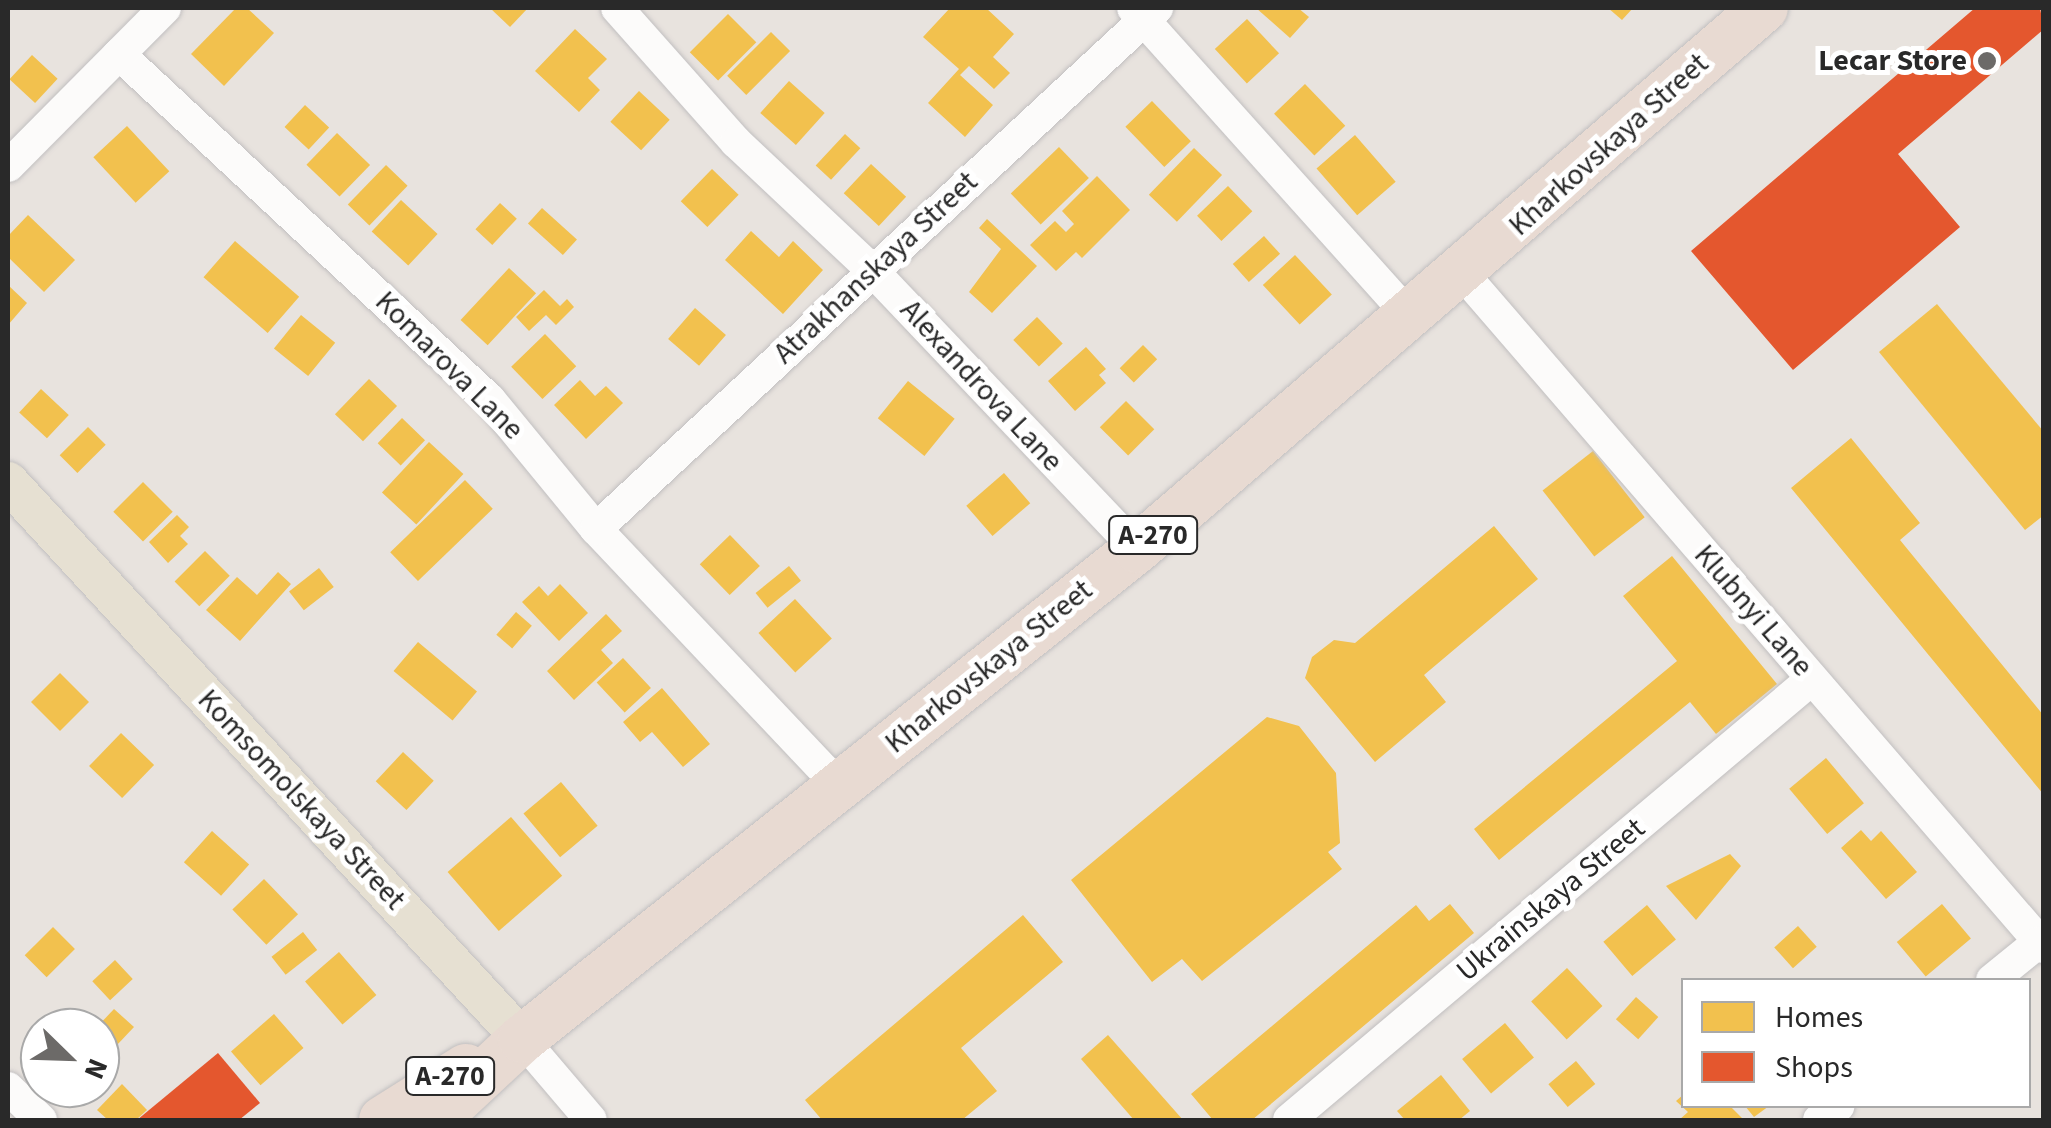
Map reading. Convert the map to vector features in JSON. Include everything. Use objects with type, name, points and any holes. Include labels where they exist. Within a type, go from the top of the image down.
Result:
[{"type":"highway","name":"Kharkovskaya Street","points":[[435,1120],[522,1039],[1137,549],[1462,274],[1755,10]]},
{"type":"highway","name":"Kharkovskaya Street","points":[[383,1120],[419,1092],[522,1039]]},
{"type":"main road","name":"Komsomolskaya Street","points":[[8,482],[522,1039]]},
{"type":"street","points":[[8,166],[165,8]]},
{"type":"street","name":"Alexandrova Lane","points":[[617,8],[736,142],[872,270],[1137,549]]},
{"type":"street","points":[[1145,12],[1411,318]]},
{"type":"street","name":"Atrakhanskaya Street","points":[[596,529],[1145,12]]},
{"type":"street","name":"Komarova Lane","points":[[118,54],[490,400],[596,529],[840,787]]},
{"type":"street","name":"Klubnyi Lane","points":[[1462,274],[2041,944]]},
{"type":"street","name":"Ukrainskaya Street","points":[[1289,1120],[1812,679]]},
{"type":"street","points":[[1995,978],[2041,944]]},
{"type":"street","name":"Komsomolskaya Street","points":[[522,1039],[591,1120]]},
{"type":"street","points":[[8,1088],[40,1120]]},
{"type":"building: Homes","points":[[236,8],[247,8],[274,33],[224,86],[191,54]]},
{"type":"building: Homes","points":[[490,8],[528,8],[510,27]]},
{"type":"building: Homes","points":[[950,8],[986,8],[1014,34],[993,57],[1010,73],[994,89],[969,66],[960,75],[993,105],[965,137],[928,103],[959,69],[923,37]]},
{"type":"building: Homes","points":[[1256,8],[1298,8],[1309,17],[1290,38]]},
{"type":"building: Homes","points":[[1608,8],[1633,8],[1622,20]]},
{"type":"building: Homes","points":[[728,14],[756,42],[718,80],[690,52]]},
{"type":"building: Homes","points":[[1247,19],[1279,53],[1247,83],[1215,49]]},
{"type":"building: Homes","points":[[575,29],[607,59],[588,78],[600,90],[579,112],[535,71]]},
{"type":"building: Homes","points":[[771,32],[790,51],[746,95],[727,76]]},
{"type":"building: Homes","points":[[32,55],[58,79],[35,103],[9,79]]},
{"type":"building: Homes","points":[[789,81],[825,113],[796,145],[760,113]]},
{"type":"building: Homes","points":[[1305,84],[1345,126],[1314,156],[1274,114]]},
{"type":"building: Homes","points":[[639,91],[670,120],[641,150],[610,122]]},
{"type":"building: Homes","points":[[1152,101],[1191,141],[1164,167],[1125,127]]},
{"type":"building: Homes","points":[[305,105],[329,128],[309,149],[285,127]]},
{"type":"building: Homes","points":[[127,126],[169,171],[136,203],[93,157]]},
{"type":"building: Homes","points":[[337,133],[370,165],[340,197],[306,165]]},
{"type":"building: Homes","points":[[845,134],[860,148],[831,180],[816,165]]},
{"type":"building: Homes","points":[[1355,135],[1396,182],[1357,215],[1317,168]]},
{"type":"building: Homes","points":[[1059,147],[1089,178],[1041,224],[1011,194]]},
{"type":"building: Homes","points":[[1194,148],[1222,175],[1177,222],[1149,195]]},
{"type":"building: Homes","points":[[871,164],[906,197],[879,226],[844,193]]},
{"type":"building: Homes","points":[[386,165],[408,186],[369,225],[348,205]]},
{"type":"building: Homes","points":[[712,169],[739,195],[707,227],[681,201]]},
{"type":"building: Homes","points":[[1097,176],[1130,210],[1082,258],[1076,252],[1056,271],[1030,245],[1055,221],[1066,232],[1074,224],[1062,211]]},
{"type":"building: Homes","points":[[1228,186],[1252,211],[1221,241],[1197,216]]},
{"type":"building: Homes","points":[[401,200],[438,234],[408,266],[372,231]]},
{"type":"building: Homes","points":[[500,203],[517,219],[492,245],[475,229]]},
{"type":"building: Homes","points":[[542,208],[577,239],[563,255],[528,224]]},
{"type":"building: Homes","points":[[28,215],[75,260],[44,292],[8,257],[8,236]]},
{"type":"building: Homes","points":[[987,219],[1037,266],[992,313],[969,292],[1001,249],[979,228]]},
{"type":"building: Homes","points":[[751,231],[779,257],[793,241],[823,270],[783,314],[725,260]]},
{"type":"building: Homes","points":[[1264,236],[1280,254],[1249,282],[1233,264]]},
{"type":"building: Homes","points":[[235,241],[299,297],[268,333],[204,277]]},
{"type":"building: Homes","points":[[1295,255],[1332,294],[1300,325],[1263,285]]},
{"type":"building: Homes","points":[[509,268],[536,293],[488,345],[461,320]]},
{"type":"building: Homes","points":[[8,285],[27,303],[8,325]]},
{"type":"building: Homes","points":[[544,290],[560,306],[567,299],[574,307],[556,325],[546,315],[529,331],[516,317]]},
{"type":"building: Homes","points":[[1937,304],[2044,432],[2044,515],[2025,530],[1879,352]]},
{"type":"building: Homes","points":[[695,308],[726,335],[699,366],[668,339]]},
{"type":"building: Homes","points":[[301,315],[335,343],[308,376],[274,348]]},
{"type":"building: Homes","points":[[1037,317],[1063,344],[1039,367],[1013,340]]},
{"type":"building: Homes","points":[[545,334],[576,366],[542,399],[511,367]]},
{"type":"building: Homes","points":[[1143,345],[1157,359],[1134,382],[1120,368]]},
{"type":"building: Homes","points":[[1086,347],[1106,369],[1099,375],[1106,383],[1075,411],[1048,381]]},
{"type":"building: Homes","points":[[369,379],[397,406],[363,441],[335,414]]},
{"type":"building: Homes","points":[[580,380],[595,396],[606,386],[623,403],[586,439],[554,405]]},
{"type":"building: Homes","points":[[908,381],[955,419],[924,456],[878,418]]},
{"type":"building: Homes","points":[[41,389],[69,415],[47,438],[19,412]]},
{"type":"building: Homes","points":[[1126,401],[1154,429],[1128,455],[1100,427]]},
{"type":"building: Homes","points":[[402,418],[425,440],[401,465],[378,443]]},
{"type":"building: Homes","points":[[88,427],[106,445],[77,473],[60,455]]},
{"type":"building: Homes","points":[[1851,438],[1920,523],[1900,540],[2044,716],[2044,795],[1791,488]]},
{"type":"building: Homes","points":[[429,442],[463,474],[416,525],[382,492]]},
{"type":"building: Homes","points":[[1593,451],[1645,517],[1594,557],[1543,490]]},
{"type":"building: Homes","points":[[1004,473],[1030,503],[993,536],[966,506]]},
{"type":"building: Homes","points":[[465,480],[493,509],[418,581],[390,552]]},
{"type":"building: Homes","points":[[143,482],[173,512],[143,541],[113,512]]},
{"type":"building: Homes","points":[[177,515],[189,527],[180,536],[188,544],[168,563],[149,542]]},
{"type":"building: Homes","points":[[1494,526],[1538,579],[1424,675],[1446,702],[1375,762],[1305,678],[1312,657],[1334,640],[1355,643]]},
{"type":"building: Homes","points":[[730,535],[760,566],[730,595],[700,564]]},
{"type":"building: Homes","points":[[205,551],[230,576],[199,606],[175,581]]},
{"type":"building: Homes","points":[[1672,556],[1777,684],[1716,734],[1690,702],[1499,860],[1474,829],[1677,661],[1623,596]]},
{"type":"building: Homes","points":[[789,566],[801,581],[768,608],[756,593]]},
{"type":"building: Homes","points":[[319,568],[334,587],[304,610],[289,591]]},
{"type":"building: Homes","points":[[278,572],[291,584],[240,641],[206,610],[237,577],[257,595]]},
{"type":"building: Homes","points":[[560,584],[588,613],[559,641],[522,602],[539,586],[548,596]]},
{"type":"building: Homes","points":[[795,599],[832,638],[795,673],[758,633]]},
{"type":"building: Homes","points":[[516,612],[532,626],[512,648],[496,635]]},
{"type":"building: Homes","points":[[606,614],[622,631],[601,650],[613,663],[574,700],[547,671]]},
{"type":"building: Homes","points":[[418,642],[477,691],[453,721],[394,671]]},
{"type":"building: Homes","points":[[623,658],[651,688],[625,713],[597,683]]},
{"type":"building: Homes","points":[[60,673],[89,702],[60,731],[31,702]]},
{"type":"building: Homes","points":[[662,688],[710,744],[683,767],[652,732],[640,742],[623,722]]},
{"type":"building: Homes","points":[[1267,717],[1299,726],[1336,773],[1340,843],[1328,852],[1342,869],[1202,981],[1182,959],[1152,982],[1071,880]]},
{"type":"building: Homes","points":[[121,733],[154,765],[122,798],[89,766]]},
{"type":"building: Homes","points":[[403,752],[434,781],[406,810],[376,781]]},
{"type":"building: Homes","points":[[1826,758],[1864,803],[1827,834],[1789,789]]},
{"type":"building: Homes","points":[[561,782],[598,826],[560,857],[523,813]]},
{"type":"building: Homes","points":[[511,817],[562,876],[499,931],[448,872]]},
{"type":"building: Homes","points":[[1861,830],[1871,841],[1881,831],[1917,872],[1886,899],[1841,848]]},
{"type":"building: Homes","points":[[212,831],[249,864],[221,896],[184,862]]},
{"type":"building: Homes","points":[[1730,854],[1741,866],[1696,920],[1666,886]]},
{"type":"building: Homes","points":[[264,879],[298,914],[266,945],[232,910]]},
{"type":"building: Homes","points":[[1450,904],[1474,933],[1252,1120],[1213,1120],[1191,1094],[1416,905],[1429,921]]},
{"type":"building: Homes","points":[[1942,904],[1971,938],[1926,976],[1897,942]]},
{"type":"building: Homes","points":[[1647,905],[1676,939],[1632,976],[1603,942]]},
{"type":"building: Homes","points":[[1023,915],[1063,962],[961,1048],[997,1091],[962,1120],[822,1120],[805,1100]]},
{"type":"building: Homes","points":[[1798,926],[1817,947],[1793,968],[1774,947]]},
{"type":"building: Homes","points":[[53,927],[75,949],[47,977],[25,955]]},
{"type":"building: Homes","points":[[303,932],[317,950],[286,975],[271,957]]},
{"type":"building: Homes","points":[[339,952],[376,995],[342,1025],[305,982]]},
{"type":"building: Homes","points":[[115,960],[133,979],[110,1000],[92,981]]},
{"type":"building: Homes","points":[[1567,968],[1602,1006],[1567,1039],[1531,1001]]},
{"type":"building: Homes","points":[[1636,997],[1658,1017],[1638,1039],[1616,1019]]},
{"type":"building: Homes","points":[[120,1014],[134,1027],[120,1042]]},
{"type":"building: Homes","points":[[274,1014],[304,1048],[261,1085],[231,1051]]},
{"type":"building: Homes","points":[[1505,1023],[1534,1057],[1491,1093],[1462,1059]]},
{"type":"building: Homes","points":[[1108,1035],[1183,1120],[1134,1120],[1081,1059]]},
{"type":"building: Homes","points":[[1576,1061],[1595,1084],[1568,1107],[1548,1084]]},
{"type":"building: Homes","points":[[1441,1075],[1470,1111],[1459,1120],[1405,1120],[1397,1111]]},
{"type":"building: Homes","points":[[120,1086],[147,1110],[136,1120],[108,1120],[97,1110],[120,1108]]},
{"type":"building: Homes","points":[[1684,1108],[1732,1108],[1744,1120],[1679,1120],[1688,1112]]},
{"type":"building: Homes","points":[[1747,1108],[1766,1108],[1754,1117]]},
{"type":"building: Shops","points":[[1975,8],[2040,8],[2044,29],[1898,154],[1960,227],[1793,370],[1691,251]]},
{"type":"building: Shops","points":[[218,1053],[260,1103],[239,1120],[137,1120]]},
{"type":"place","name":"Lecar Store","points":[[1987,61]]}]
